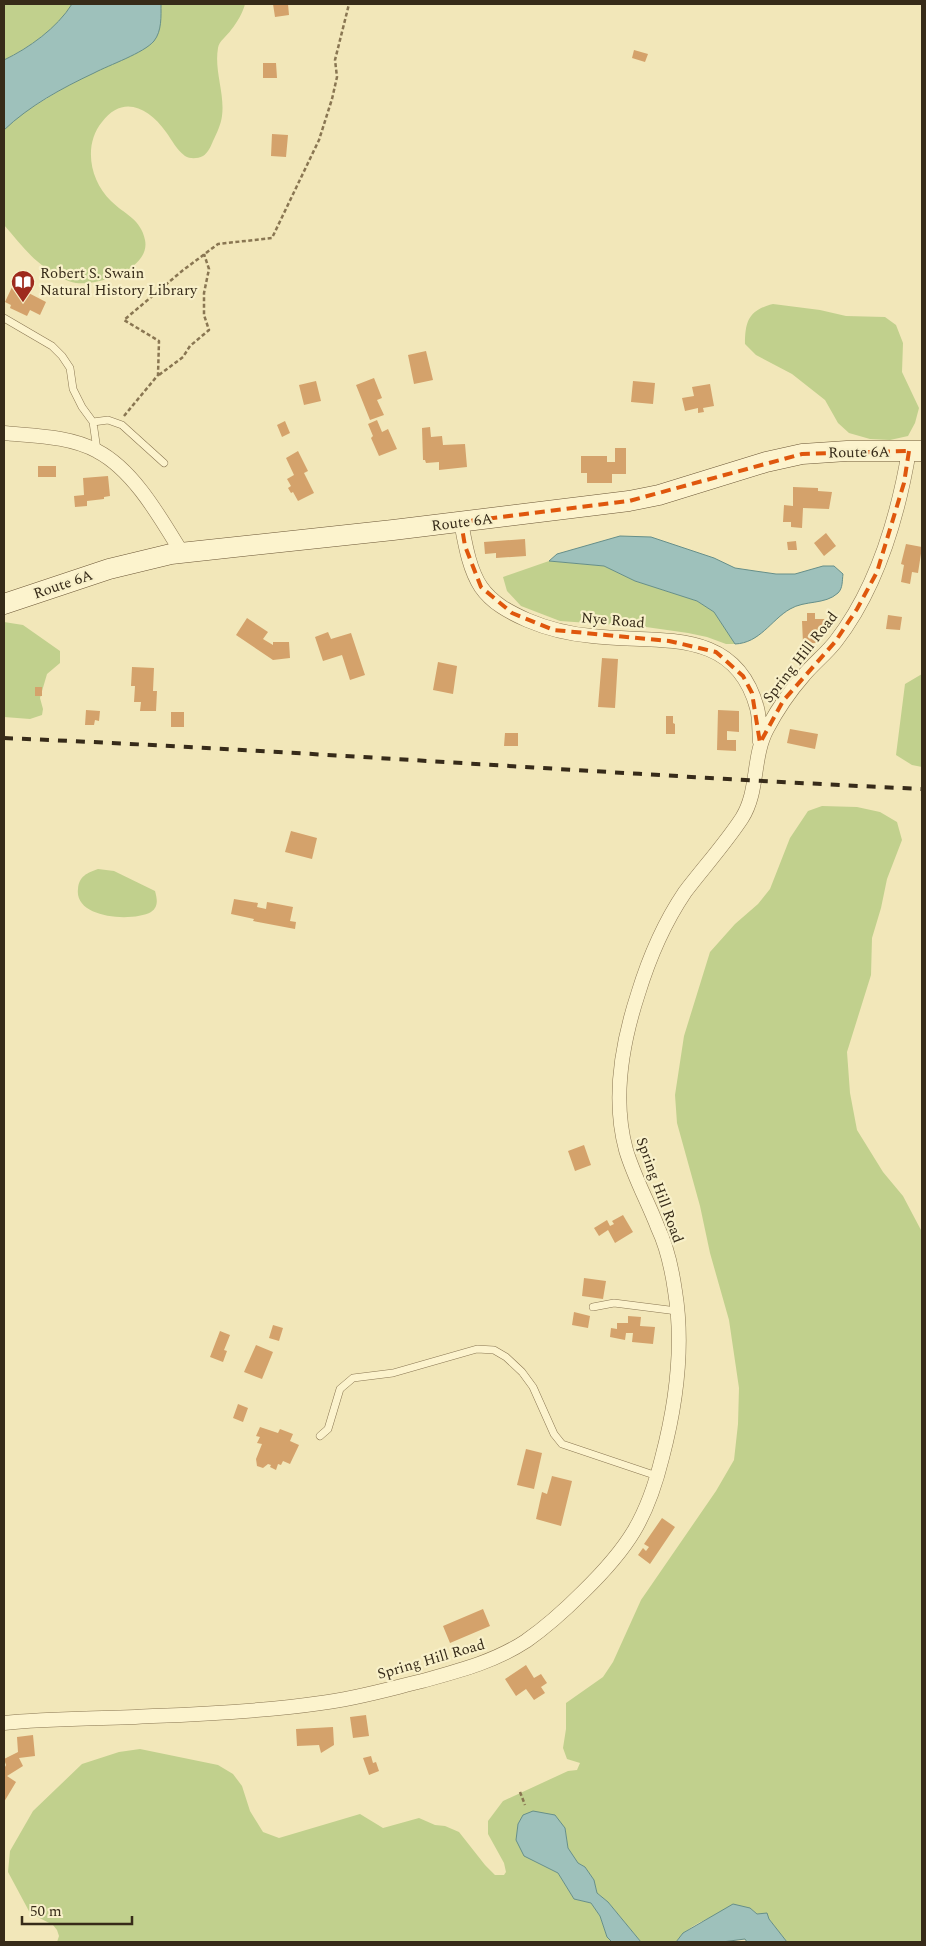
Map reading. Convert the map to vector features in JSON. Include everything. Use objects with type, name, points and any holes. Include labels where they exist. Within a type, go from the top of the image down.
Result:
[{"type":"main road","name":"Route 6A","points":[[4,604],[109,569],[182,552],[461,522],[629,501],[658,495],[766,462],[802,454],[847,451],[916,451]]},
{"type":"street","points":[[4,433],[60,439],[97,450],[120,468],[136,486],[158,514],[182,552]]},
{"type":"street","name":"Spring Hill Road","points":[[4,1722],[221,1712],[326,1703],[477,1666],[527,1640],[575,1600],[608,1567],[628,1542],[640,1522],[652,1494],[657,1476],[674,1406],[678,1355],[675,1291],[660,1231],[627,1152],[621,1119],[619,1090],[621,1065],[636,1001],[644,974],[663,928],[686,892],[710,863],[743,816],[750,802],[760,743],[783,701],[803,676],[835,642],[857,609],[877,572],[904,483],[916,451]]},
{"type":"street","name":"Nye Road","points":[[461,522],[465,546],[481,587],[492,600],[512,614],[554,630],[593,636],[696,644],[716,652],[729,661],[742,676],[752,693],[758,710],[760,743]]},
{"type":"lane","points":[[4,318],[52,346],[62,356],[70,368],[73,390],[93,422],[97,450]]},
{"type":"lane","points":[[93,422],[108,420],[122,425],[164,463]]},
{"type":"lane","points":[[593,1307],[614,1303],[677,1311]]},
{"type":"lane","points":[[320,1436],[328,1429],[340,1389],[353,1378],[393,1373],[477,1349],[494,1350],[506,1358],[528,1379],[554,1434],[562,1444],[657,1476]]},
{"type":"path","points":[[158,376],[160,341],[124,320],[218,244],[272,238],[318,140],[330,108],[337,77],[335,60],[349,4]]},
{"type":"path","points":[[122,425],[125,414],[158,376],[183,357],[190,346],[209,330],[204,314],[204,293],[209,269],[204,254]]},
{"type":"path","points":[[520,1792],[525,1805]]},
{"type":"highlighted area","points":[[909,451],[904,483],[877,572],[857,609],[835,642],[783,701],[760,743],[752,693],[743,676],[716,652],[669,641],[554,630],[512,613],[481,587],[465,546],[461,522],[629,501],[802,454]]},
{"type":"green space","points":[[4,4],[72,4],[59,21],[42,36],[4,60]]},
{"type":"green space","points":[[161,4],[245,4],[238,21],[221,41],[218,48],[217,65],[223,107],[220,125],[206,153],[201,157],[191,158],[182,153],[152,116],[144,111],[127,107],[118,108],[110,113],[96,131],[92,141],[91,152],[94,173],[104,193],[140,227],[145,240],[145,250],[132,267],[121,274],[97,282],[76,283],[69,281],[36,261],[4,225],[4,130],[18,116],[62,89],[93,73],[161,17]]},
{"type":"green space","points":[[773,304],[820,310],[846,316],[885,317],[896,325],[903,343],[902,372],[919,408],[915,423],[908,436],[890,440],[870,439],[849,433],[838,423],[825,400],[792,374],[756,355],[745,344],[748,323],[754,313],[765,306]]},
{"type":"green space","points":[[549,561],[604,566],[635,581],[697,601],[714,612],[735,644],[726,644],[688,633],[646,627],[560,621],[521,606],[507,591],[503,577]]},
{"type":"green space","points":[[4,622],[23,625],[60,651],[60,663],[47,674],[40,698],[43,709],[42,715],[30,719],[4,717]]},
{"type":"green space","points":[[922,674],[922,767],[912,765],[896,755],[905,684]]},
{"type":"green space","points":[[822,806],[857,807],[880,812],[897,822],[902,840],[887,879],[872,938],[871,975],[847,1052],[850,1093],[857,1130],[883,1172],[903,1196],[922,1232],[922,1942],[787,1942],[769,1919],[757,1914],[750,1908],[719,1915],[700,1922],[691,1927],[676,1942],[641,1942],[608,1902],[597,1893],[594,1880],[585,1867],[578,1863],[568,1848],[565,1828],[523,1815],[518,1824],[516,1840],[536,1862],[558,1873],[574,1899],[591,1903],[600,1916],[607,1937],[612,1942],[57,1942],[59,1936],[57,1930],[53,1925],[30,1913],[8,1872],[10,1851],[33,1811],[82,1764],[119,1752],[140,1749],[218,1765],[233,1774],[242,1786],[250,1811],[263,1832],[279,1838],[360,1814],[383,1828],[419,1818],[459,1832],[495,1875],[504,1875],[506,1872],[504,1863],[488,1834],[488,1821],[503,1801],[568,1771],[577,1770],[580,1763],[567,1759],[563,1748],[566,1729],[566,1703],[603,1677],[613,1662],[641,1600],[716,1491],[734,1460],[739,1388],[729,1320],[677,1123],[675,1095],[684,1036],[710,952],[735,924],[758,904],[770,889],[790,838],[808,811]]},
{"type":"green space","points":[[98,869],[114,871],[155,891],[157,899],[154,910],[143,915],[119,917],[106,916],[85,907],[79,899],[78,889],[80,881],[90,872]]},
{"type":"water","points":[[72,4],[161,4],[157,37],[143,50],[58,91],[35,105],[4,130],[4,60],[23,50],[42,36],[59,21]]},
{"type":"water","points":[[620,536],[651,537],[714,558],[735,568],[776,574],[795,574],[823,566],[834,566],[843,574],[842,587],[833,597],[802,604],[790,609],[751,640],[735,644],[714,612],[697,601],[635,581],[604,566],[549,561],[557,554]]},
{"type":"water","points":[[533,1811],[555,1815],[565,1828],[568,1848],[578,1863],[585,1867],[594,1880],[597,1893],[608,1902],[641,1942],[612,1942],[607,1937],[600,1916],[591,1903],[574,1899],[558,1873],[524,1856],[516,1840],[518,1824],[523,1815]]},
{"type":"water","points":[[733,1904],[750,1908],[757,1914],[767,1913],[769,1919],[787,1942],[747,1942],[745,1939],[722,1942],[676,1942],[683,1933]]},
{"type":"building","points":[[273,4],[288,4],[289,15],[275,17]]},
{"type":"building","points":[[634,50],[648,54],[645,62],[632,58]]},
{"type":"building","points":[[263,63],[276,63],[277,78],[263,78]]},
{"type":"building","points":[[272,134],[288,135],[286,157],[271,156]]},
{"type":"building","points":[[12,287],[18,290],[19,288],[46,302],[40,315],[30,310],[27,316],[10,308],[11,305],[5,302]]},
{"type":"building","points":[[426,351],[433,380],[414,384],[408,355]]},
{"type":"building","points":[[374,378],[382,398],[377,400],[384,415],[370,420],[356,385]]},
{"type":"building","points":[[316,381],[321,401],[304,405],[299,385]]},
{"type":"building","points":[[633,381],[655,383],[653,404],[631,402]]},
{"type":"building","points":[[710,384],[714,406],[703,408],[704,412],[698,413],[698,408],[685,411],[682,398],[694,396],[692,387]]},
{"type":"building","points":[[377,420],[382,432],[388,429],[397,449],[379,456],[371,438],[373,436],[368,424]]},
{"type":"building","points":[[285,421],[290,433],[282,437],[277,425]]},
{"type":"building","points":[[430,427],[431,437],[442,436],[443,445],[465,444],[467,467],[439,470],[439,462],[426,463],[423,460],[422,428]]},
{"type":"building","points":[[615,448],[626,448],[626,474],[612,474],[612,483],[587,483],[587,473],[581,473],[581,456],[607,456],[607,462],[615,462]]},
{"type":"building","points":[[298,451],[308,471],[304,473],[314,493],[298,501],[293,492],[291,493],[288,488],[291,486],[287,479],[294,475],[286,458]]},
{"type":"building","points":[[38,466],[56,466],[56,477],[38,477]]},
{"type":"building","points":[[108,476],[110,496],[104,497],[104,499],[87,501],[87,506],[75,507],[74,496],[84,495],[83,478]]},
{"type":"building","points":[[793,487],[818,488],[818,491],[832,492],[829,509],[803,508],[802,528],[791,527],[791,522],[783,522],[784,505],[793,506]]},
{"type":"building","points":[[826,533],[836,546],[824,556],[814,543]]},
{"type":"building","points":[[525,539],[526,556],[496,558],[496,553],[485,554],[484,542]]},
{"type":"building","points":[[796,541],[797,550],[788,550],[787,542]]},
{"type":"building","points":[[906,544],[922,547],[918,573],[912,572],[910,584],[901,582],[904,565],[901,564]]},
{"type":"building","points":[[807,613],[815,613],[815,619],[826,619],[827,634],[820,634],[820,643],[803,643],[802,621],[807,621]]},
{"type":"building","points":[[888,615],[902,617],[900,630],[886,629]]},
{"type":"building","points":[[247,618],[268,632],[263,639],[273,645],[273,642],[289,642],[290,658],[273,660],[236,635]]},
{"type":"building","points":[[328,632],[331,639],[351,633],[365,675],[350,680],[342,655],[323,661],[315,637]]},
{"type":"building","points":[[602,658],[618,659],[615,708],[598,707]]},
{"type":"building","points":[[438,662],[457,666],[453,694],[433,690]]},
{"type":"building","points":[[132,667],[154,668],[153,691],[157,691],[156,711],[140,711],[141,702],[134,702],[135,686],[131,686]]},
{"type":"building","points":[[35,687],[42,687],[42,696],[35,696]]},
{"type":"building","points":[[86,710],[100,711],[99,721],[95,720],[94,725],[85,725]]},
{"type":"building","points":[[718,710],[739,711],[739,732],[727,731],[727,740],[736,740],[736,751],[717,750]]},
{"type":"building","points":[[171,712],[184,712],[184,727],[171,727]]},
{"type":"building","points":[[666,716],[673,716],[675,734],[666,734]]},
{"type":"building","points":[[790,729],[818,734],[815,749],[787,743]]},
{"type":"building","points":[[505,733],[518,733],[518,746],[504,746]]},
{"type":"building","points":[[291,831],[317,838],[312,859],[285,852]]},
{"type":"building","points":[[234,899],[258,903],[257,907],[266,909],[267,902],[293,907],[290,921],[296,922],[295,929],[253,921],[254,919],[231,914]]},
{"type":"building","points":[[584,1145],[591,1165],[575,1171],[568,1151]]},
{"type":"building","points":[[623,1215],[633,1232],[615,1243],[608,1230],[599,1236],[594,1228],[607,1220],[610,1226],[614,1224],[612,1221]]},
{"type":"building","points":[[584,1278],[606,1281],[603,1299],[582,1296]]},
{"type":"building","points":[[574,1312],[590,1316],[588,1328],[572,1325]]},
{"type":"building","points":[[628,1316],[641,1317],[640,1326],[655,1327],[653,1344],[632,1342],[633,1333],[626,1333],[625,1340],[610,1337],[611,1328],[617,1329],[617,1323],[628,1323]]},
{"type":"building","points":[[273,1325],[283,1328],[279,1341],[269,1338]]},
{"type":"building","points":[[220,1331],[230,1335],[224,1350],[227,1351],[223,1362],[210,1357]]},
{"type":"building","points":[[256,1345],[273,1352],[262,1379],[244,1372]]},
{"type":"building","points":[[238,1404],[248,1408],[243,1422],[233,1418]]},
{"type":"building","points":[[260,1427],[278,1433],[280,1429],[293,1434],[290,1441],[299,1445],[290,1464],[283,1461],[281,1465],[278,1464],[276,1470],[268,1464],[263,1468],[257,1466],[256,1459],[262,1444],[257,1443],[260,1437],[256,1436]]},
{"type":"building","points":[[526,1449],[542,1453],[534,1489],[517,1485]]},
{"type":"building","points":[[552,1476],[572,1481],[561,1526],[536,1519],[542,1492],[547,1494]]},
{"type":"building","points":[[662,1518],[675,1527],[650,1564],[638,1555],[643,1548],[646,1551],[649,1547],[644,1544]]},
{"type":"building","points":[[483,1609],[490,1626],[450,1643],[443,1626]]},
{"type":"building","points":[[526,1665],[534,1678],[541,1674],[547,1683],[541,1687],[545,1693],[534,1700],[526,1689],[516,1696],[505,1679]]},
{"type":"building","points":[[366,1715],[369,1736],[353,1738],[350,1717]]},
{"type":"building","points":[[333,1727],[334,1745],[321,1753],[319,1745],[297,1746],[296,1729]]},
{"type":"building","points":[[33,1735],[35,1756],[19,1758],[23,1766],[7,1776],[16,1782],[4,1802],[4,1769],[6,1765],[4,1759],[18,1752],[17,1737]]},
{"type":"building","points":[[371,1756],[373,1763],[376,1762],[379,1771],[369,1775],[363,1758]]},
{"type":"railway","points":[[4,738],[233,749],[922,789]]},
{"type":"place","name":"Robert S. Swain Natural History Library","points":[[23,303]]}]
